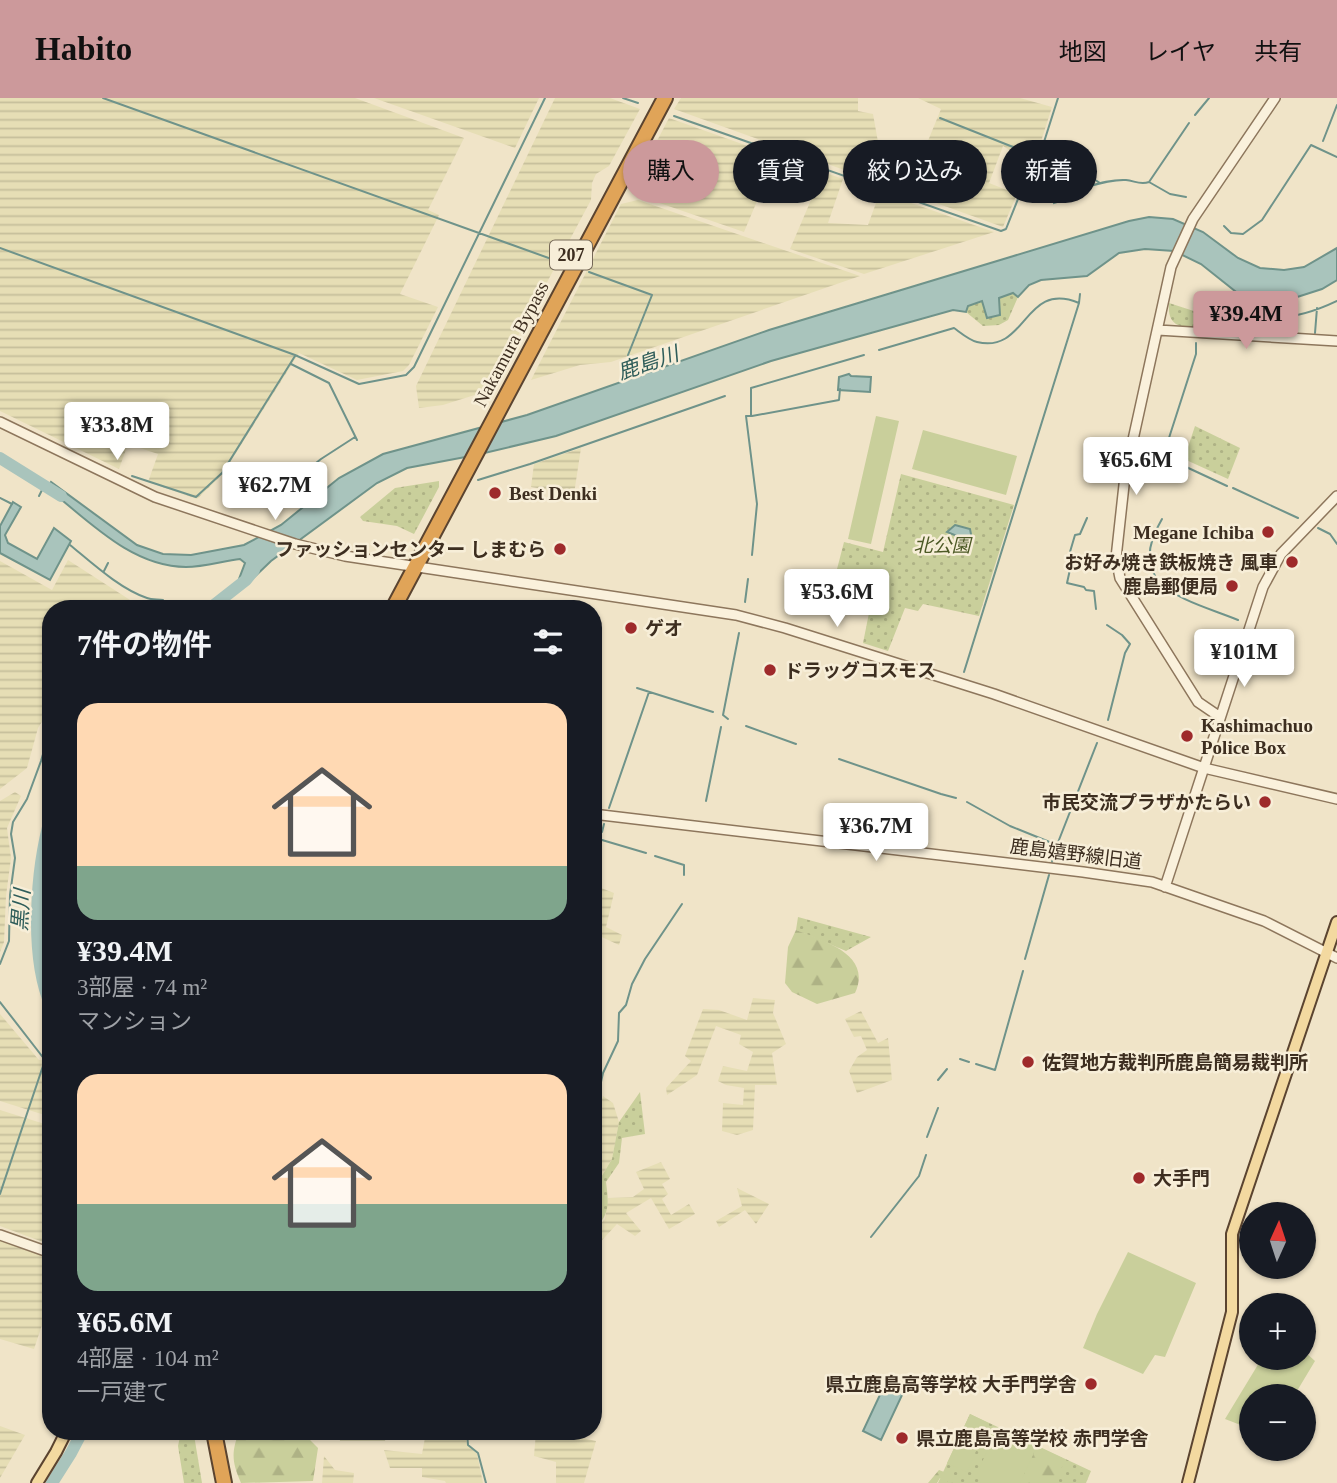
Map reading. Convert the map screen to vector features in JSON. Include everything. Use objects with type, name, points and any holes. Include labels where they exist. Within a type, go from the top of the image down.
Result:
[{"type":"highway","name":"Nakamura Bypass","points":[[493,411],[654,98]]},
{"type":"highway","name":"Nakamura Bypass","points":[[389,600],[410,566],[665,98]]},
{"type":"highway","name":"Nakamura Bypass","points":[[397,600],[410,566]]},
{"type":"highway","points":[[207,1440],[215,1483]]},
{"type":"highway","points":[[216,1440],[224,1483]]},
{"type":"main road","points":[[1188,1483],[1232,1312],[1233,1234],[1236,1222],[1337,922]]},
{"type":"main road","points":[[37,1483],[62,1440]]},
{"type":"street","points":[[1220,717],[1198,702],[1120,578],[1117,568],[1125,476],[1174,258],[1193,219],[1275,98]]},
{"type":"street","points":[[1158,330],[1337,341]]},
{"type":"street","points":[[0,422],[155,497],[316,549],[410,566],[736,615],[994,694],[1204,768],[1337,799]]},
{"type":"street","name":"鹿島嬉野線旧道","points":[[602,815],[1096,873],[1152,882],[1165,887],[1263,587],[1281,554],[1337,496]]},
{"type":"street","points":[[1165,887],[1264,921],[1337,958]]},
{"type":"street","points":[[0,1234],[42,1250]]},
{"type":"shaded area","points":[[0,98],[355,98],[464,138],[428,210],[439,215],[400,294],[438,307],[409,365],[403,371],[357,380],[299,353],[222,475],[197,499],[148,482],[158,454],[128,444],[119,469],[0,411]]},
{"type":"shaded area","points":[[374,98],[539,98],[515,148]]},
{"type":"shaded area","points":[[555,98],[610,98],[640,109],[609,166],[596,174],[592,183],[591,200],[521,331],[481,393],[443,405],[419,408],[416,386]]},
{"type":"shaded area","points":[[681,98],[858,98],[858,111],[873,114],[878,140],[843,140],[843,170],[829,165],[829,140],[760,140],[674,109]]},
{"type":"shaded area","points":[[918,98],[1020,98],[1052,107],[1041,140],[1001,140],[1001,151],[989,183],[1001,188],[1001,203],[1013,203],[1003,227],[936,203],[987,203],[987,140],[928,140],[941,109]]},
{"type":"shaded area","points":[[669,118],[733,141],[733,203],[756,203],[744,232],[659,203],[719,203],[719,140],[657,140]]},
{"type":"shaded area","points":[[829,174],[843,179],[828,223],[868,225],[876,203],[911,203],[994,232],[864,274],[790,249],[810,203],[829,203]]},
{"type":"shaded area","points":[[647,203],[860,276],[611,362],[580,365],[531,380],[621,204]]},
{"type":"shaded area","points":[[581,448],[574,494],[531,487],[534,464]]},
{"type":"shaded area","points":[[68,560],[130,600],[42,600],[42,722],[27,768],[0,789],[0,561],[52,590]]},
{"type":"shaded area","points":[[15,792],[21,796],[7,828],[11,858],[4,942],[0,952],[0,801]]},
{"type":"shaded area","points":[[602,888],[614,893],[606,927],[622,935],[619,945],[602,937]]},
{"type":"shaded area","points":[[753,998],[775,1000],[773,1013],[786,1044],[772,1053],[777,1085],[755,1085],[753,1130],[737,1135],[722,1131],[723,1103],[743,1105],[744,1088],[718,1081],[723,1066],[747,1071],[753,1052],[739,1044],[741,1035],[716,1026],[697,1075],[667,1095],[666,1088],[691,1061],[685,1056],[703,1009],[719,1010],[747,1020]]},
{"type":"shaded area","points":[[861,1011],[878,1043],[888,1038],[892,1080],[857,1093],[849,1071],[857,1057],[867,1050],[861,1036],[854,1037],[845,1019]]},
{"type":"shaded area","points":[[0,1014],[39,1060],[42,1060],[42,1114],[0,1101]]},
{"type":"shaded area","points":[[603,1096],[613,1103],[619,1122],[612,1159],[602,1176]]},
{"type":"shaded area","points":[[0,1110],[42,1123],[42,1242],[0,1226]]},
{"type":"shaded area","points":[[661,1162],[670,1179],[662,1184],[668,1194],[662,1199],[671,1215],[689,1204],[695,1214],[669,1229],[651,1198],[626,1213],[641,1231],[635,1236],[617,1224],[602,1240],[602,1222],[605,1219],[608,1198],[633,1197],[644,1189],[636,1172]]},
{"type":"shaded area","points":[[737,1188],[769,1204],[756,1224],[745,1210],[719,1227],[716,1221],[742,1206]]},
{"type":"shaded area","points":[[0,1240],[42,1256],[42,1325],[34,1349],[0,1339]]},
{"type":"shaded area","points":[[0,1426],[25,1435],[0,1478]]},
{"type":"shaded area","points":[[340,1440],[385,1440],[385,1441]]},
{"type":"shaded area","points":[[425,1440],[466,1440],[477,1454],[483,1483],[446,1483],[422,1477],[422,1468],[390,1468],[384,1450],[422,1454]]},
{"type":"shaded area","points":[[535,1440],[596,1441],[584,1483],[556,1483],[556,1462],[534,1456]]},
{"type":"shaded area","points":[[324,1456],[335,1470],[354,1473],[353,1483],[322,1483]]},
{"type":"green space","points":[[1013,293],[1018,297],[1008,320],[999,325],[983,326],[966,312],[967,306],[983,301],[1000,314],[999,298]]},
{"type":"green space","points":[[1169,303],[1203,314],[1199,329],[1176,324],[1170,316]]},
{"type":"green space","points":[[876,416],[899,421],[871,544],[848,539]]},
{"type":"green space","points":[[1195,426],[1240,448],[1228,479],[1184,459]]},
{"type":"green space","points":[[923,430],[1017,456],[1006,495],[912,469]]},
{"type":"green space","name":"北公園","points":[[901,474],[1014,505],[979,616],[923,604],[918,611],[905,608],[888,651],[863,643],[875,583],[836,573],[844,542],[883,552]]},
{"type":"green space","points":[[439,481],[439,487],[414,534],[397,526],[363,521],[360,517],[395,488]]},
{"type":"green space","points":[[798,917],[871,937],[846,951],[796,930]]},
{"type":"green space","points":[[796,930],[831,944],[851,959],[857,968],[859,980],[855,993],[817,1004],[792,992],[785,983],[788,947]]},
{"type":"green space","points":[[640,1092],[645,1134],[622,1138],[619,1163],[606,1182],[608,1203],[602,1220],[602,1176],[612,1159],[619,1122]]},
{"type":"green space","points":[[1128,1252],[1196,1283],[1165,1357],[1155,1355],[1143,1374],[1083,1348]]},
{"type":"green space","points":[[1255,1370],[1310,1370],[1301,1384],[1246,1384]]},
{"type":"green space","points":[[1239,1396],[1239,1424],[1225,1419]]},
{"type":"green space","points":[[970,1414],[1091,1471],[1086,1483],[938,1483]]},
{"type":"green space","points":[[970,1414],[988,1423],[967,1472],[947,1463]]},
{"type":"green space","points":[[998,1427],[1037,1446],[1020,1483],[980,1483],[977,1473]]},
{"type":"green space","points":[[179,1440],[195,1440],[202,1483],[184,1483]]},
{"type":"green space","points":[[237,1440],[310,1440],[318,1448],[313,1481],[241,1483],[234,1458]]},
{"type":"green space","points":[[1037,1446],[1062,1458],[1063,1466],[1050,1483],[1020,1483]]},
{"type":"green space","points":[[939,1470],[957,1477],[961,1482],[950,1483],[940,1478],[937,1483],[928,1483]]},
{"type":"water","points":[[1149,217],[1173,219],[1203,232],[1238,258],[1260,268],[1284,270],[1304,267],[1337,248],[1337,280],[1322,289],[1288,300],[1261,300],[1240,295],[1201,264],[1174,251],[1145,249],[1119,253],[1087,276],[1041,280],[1029,285],[1018,297],[1013,293],[999,298],[1000,315],[987,318],[982,301],[968,306],[966,312],[953,310],[771,361],[556,436],[407,468],[377,483],[271,561],[246,585],[239,579],[245,563],[240,559],[186,567],[147,559],[111,540],[47,488],[51,482],[137,545],[163,554],[191,555],[244,545],[281,525],[339,478],[383,454],[527,415],[769,330]]},
{"type":"water","points":[[849,374],[871,377],[870,392],[838,390],[839,377]]},
{"type":"water","points":[[13,502],[21,507],[5,535],[8,543],[37,559],[54,528],[71,541],[50,580],[0,553],[0,526]]},
{"type":"water","points":[[955,525],[970,529],[972,539],[947,532]]},
{"type":"water","points":[[885,1384],[903,1393],[881,1440],[863,1431]]},
{"type":"waterway","points":[[103,98],[557,261]]},
{"type":"waterway","points":[[0,248],[295,355],[359,384],[406,375],[414,367],[545,98]]},
{"type":"waterway","points":[[623,98],[638,103]]},
{"type":"waterway","points":[[1045,140],[1058,98]]},
{"type":"waterway","points":[[1195,115],[1209,98]]},
{"type":"waterway","points":[[1323,141],[1337,105]]},
{"type":"waterway","points":[[674,116],[1001,231],[1006,229],[1016,203]]},
{"type":"waterway","points":[[940,118],[1013,147],[1037,164],[1089,176],[1100,183]]},
{"type":"waterway","points":[[1097,185],[1114,180],[1149,182],[1189,123]]},
{"type":"waterway","points":[[1224,226],[1231,233],[1243,234],[1262,220],[1311,145],[1337,157]]},
{"type":"waterway","points":[[1149,182],[1170,194],[1186,197]]},
{"type":"waterway","points":[[589,272],[652,295],[628,355],[630,362]]},
{"type":"waterway","points":[[1202,326],[1211,293],[1242,311],[1272,317],[1303,314],[1337,301]]},
{"type":"waterway","points":[[964,672],[1080,294]]},
{"type":"waterway","points":[[879,350],[954,328],[974,341],[994,343],[1007,338],[1036,308],[1047,301],[1061,299],[1079,303]]},
{"type":"waterway","points":[[1315,333],[1317,308]]},
{"type":"waterway","points":[[1171,452],[1173,442],[1168,441],[1196,354],[1196,343]]},
{"type":"waterway","points":[[752,555],[757,504],[746,416],[751,416],[751,388],[864,355]]},
{"type":"waterway","points":[[132,476],[196,497],[222,473],[295,356]]},
{"type":"waterway","points":[[291,364],[329,383],[357,440]]},
{"type":"waterway","points":[[752,416],[839,400],[840,389]]},
{"type":"waterway","points":[[478,480],[725,396]]},
{"type":"waterway","points":[[222,473],[272,498],[321,459],[355,437]]},
{"type":"waterway","name":"鹿島川","points":[[0,458],[61,496]]},
{"type":"waterway","points":[[1169,459],[1227,486]]},
{"type":"waterway","points":[[39,496],[45,484]]},
{"type":"waterway","points":[[1233,488],[1298,518]]},
{"type":"waterway","points":[[0,498],[12,504]]},
{"type":"waterway","points":[[1087,518],[1080,534],[1075,535],[1067,562],[1071,565],[1067,583],[1094,591],[1096,609]]},
{"type":"waterway","points":[[1162,519],[1151,542],[1150,561],[1155,576],[1166,588],[1182,597],[1238,620]]},
{"type":"waterway","points":[[1318,528],[1330,534],[1337,544]]},
{"type":"waterway","points":[[70,545],[107,575],[137,594],[149,599],[163,600]]},
{"type":"waterway","points":[[104,571],[108,563]]},
{"type":"waterway","name":"黒川","points":[[220,600],[246,580],[254,570]]},
{"type":"waterway","points":[[745,602],[748,579]]},
{"type":"waterway","points":[[1107,625],[1130,644],[1125,653],[1108,720]]},
{"type":"waterway","points":[[728,719],[723,715],[739,633]]},
{"type":"waterway","points":[[637,688],[713,712]]},
{"type":"waterway","points":[[609,808],[649,692]]},
{"type":"waterway","points":[[746,726],[796,744]]},
{"type":"waterway","points":[[706,801],[721,727]]},
{"type":"waterway","points":[[967,802],[1010,826],[1057,845],[1097,743]]},
{"type":"waterway","points":[[0,964],[9,941],[10,895],[15,858],[11,834],[13,822],[27,799],[42,758]]},
{"type":"waterway","points":[[839,759],[956,798]]},
{"type":"waterway","points":[[602,832],[604,824]]},
{"type":"waterway","points":[[602,840],[646,853]]},
{"type":"waterway","points":[[1052,862],[1055,852]]},
{"type":"waterway","points":[[655,856],[684,865],[684,875]]},
{"type":"waterway","name":"黒川","points":[[42,861],[37,912],[42,974]]},
{"type":"waterway","points":[[1025,959],[1049,875]]},
{"type":"waterway","points":[[602,1078],[618,1041],[619,1013],[626,1005],[632,984],[645,959],[682,904]]},
{"type":"waterway","points":[[976,1064],[995,1070],[1023,971]]},
{"type":"waterway","points":[[0,1002],[42,1056]]},
{"type":"waterway","points":[[960,1059],[969,1062]]},
{"type":"waterway","points":[[0,1194],[42,1069]]},
{"type":"waterway","points":[[938,1080],[947,1069]]},
{"type":"waterway","points":[[927,1137],[938,1108]]},
{"type":"waterway","points":[[871,1237],[919,1176],[926,1155]]},
{"type":"waterway","name":"黒川","points":[[52,1483],[78,1440]]},
{"type":"waterway","points":[[468,1440],[468,1445],[478,1453],[486,1483]]},
{"type":"place","name":"Best Denki","points":[[495,493]]},
{"type":"place","name":"Megane Ichiba","points":[[1268,532]]},
{"type":"place","name":"ファッションセンター しまむら","points":[[560,549]]},
{"type":"place","name":"お好み焼き鉄板焼き 風車","points":[[1292,562]]},
{"type":"place","name":"鹿島郵便局","points":[[1232,586]]},
{"type":"place","name":"ゲオ","points":[[631,628]]},
{"type":"place","name":"ドラッグコスモス","points":[[770,670]]},
{"type":"place","name":"Kashimachuo Police Box","points":[[1187,736]]},
{"type":"place","name":"市民交流プラザかたらい","points":[[1265,802]]},
{"type":"place","name":"佐賀地方裁判所鹿島簡易裁判所","points":[[1028,1062]]},
{"type":"place","name":"大手門","points":[[1139,1178]]},
{"type":"place","name":"県立鹿島高等学校 大手門学舎","points":[[1091,1384]]},
{"type":"place","name":"県立鹿島高等学校 赤門学舎","points":[[902,1438]]}]
